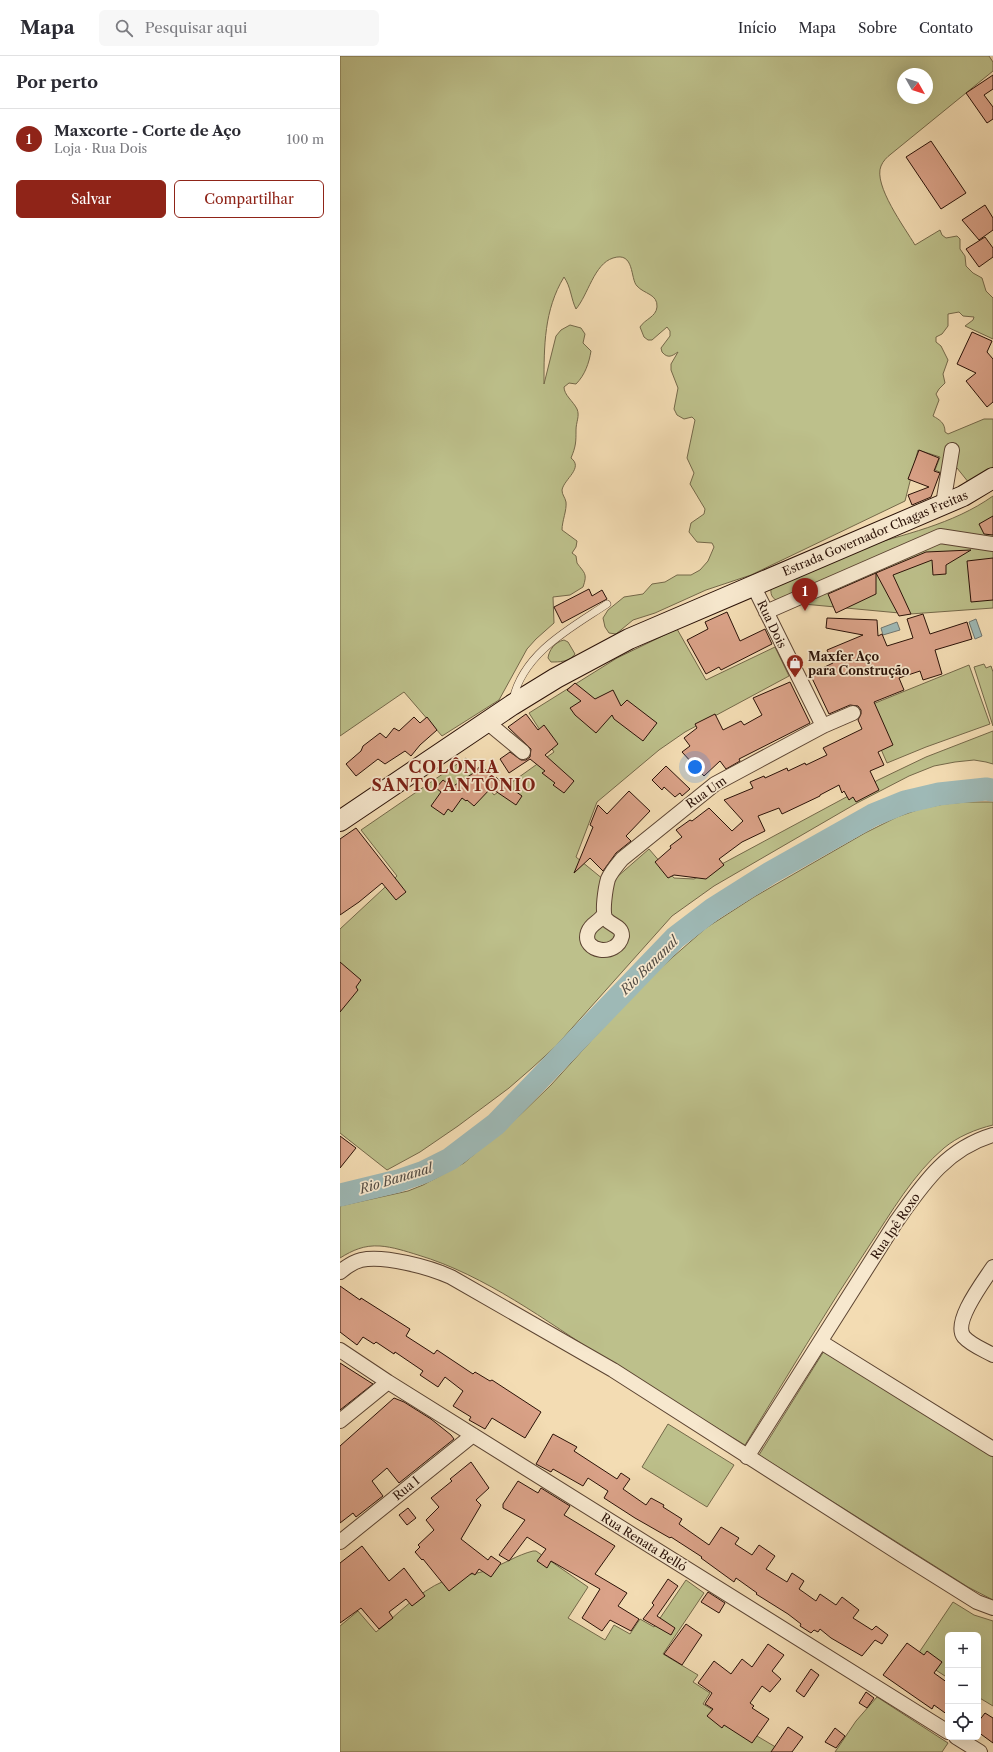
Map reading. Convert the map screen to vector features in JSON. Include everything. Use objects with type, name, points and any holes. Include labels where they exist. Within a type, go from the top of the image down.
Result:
[{"type":"main road","name":"Estrada Governador Chagas Freitas","points":[[340,821],[512,705],[556,678],[629,639],[963,496],[993,478]]},
{"type":"street","points":[[943,504],[952,450]]},
{"type":"street","points":[[766,612],[940,536],[993,544]]},
{"type":"street","name":"Rua Dois","points":[[753,585],[823,726]]},
{"type":"street","name":"Rua Um","points":[[604,914],[608,880],[622,859],[715,784],[823,726],[853,713]]},
{"type":"street","points":[[486,722],[523,752]]},
{"type":"street","name":"Rua Ipê Roxo","points":[[747,1457],[896,1222],[933,1172],[956,1152],[968,1144],[993,1135]]},
{"type":"street","points":[[340,1272],[359,1260],[376,1258],[426,1268],[451,1277],[613,1370],[747,1457],[972,1599],[993,1608]]},
{"type":"street","points":[[993,1267],[963,1316],[960,1328],[962,1334],[967,1340],[993,1355]]},
{"type":"street","points":[[821,1342],[993,1449]]},
{"type":"street","name":"Rua Renata Belló","points":[[340,1350],[388,1382],[945,1730]]},
{"type":"street","points":[[340,1421],[388,1382]]},
{"type":"street","name":"Rua I","points":[[340,1542],[473,1435]]},
{"type":"street","points":[[961,1740],[980,1752]]},
{"type":"lane","points":[[512,705],[521,676],[540,652],[551,642],[607,604]]},
{"type":"green space","points":[[340,56],[989,56],[993,62],[993,71],[888,156],[881,166],[880,174],[882,184],[891,206],[915,245],[940,230],[942,235],[946,238],[957,236],[960,239],[960,249],[965,256],[966,266],[973,273],[982,278],[986,291],[993,298],[993,339],[965,326],[973,320],[974,317],[963,316],[959,312],[948,314],[948,326],[942,334],[936,337],[936,342],[941,346],[948,360],[943,374],[945,383],[936,394],[939,400],[933,416],[942,422],[945,432],[948,434],[984,419],[993,419],[993,473],[969,483],[957,468],[953,468],[942,473],[935,470],[940,457],[918,450],[905,501],[751,575],[706,590],[655,613],[633,620],[616,634],[609,633],[605,627],[603,618],[608,610],[624,597],[643,594],[652,584],[665,582],[677,575],[691,575],[700,570],[708,561],[714,547],[712,543],[697,542],[689,532],[691,523],[704,514],[705,509],[690,484],[694,473],[687,458],[695,420],[692,417],[684,419],[677,415],[674,409],[678,388],[671,370],[671,364],[678,352],[672,356],[666,356],[662,352],[661,348],[670,336],[670,331],[667,327],[652,340],[648,340],[644,337],[640,327],[655,313],[657,303],[653,297],[637,286],[631,267],[625,258],[613,258],[606,261],[596,273],[576,309],[564,277],[552,302],[546,329],[544,384],[556,336],[561,330],[570,325],[581,328],[585,334],[583,343],[591,351],[582,377],[576,384],[569,383],[564,387],[565,393],[577,409],[578,414],[575,444],[571,458],[575,466],[562,490],[566,500],[566,505],[562,530],[577,541],[576,547],[572,553],[576,556],[577,563],[585,576],[583,587],[570,595],[553,597],[554,623],[527,649],[499,700],[442,736],[404,692],[340,736]]},
{"type":"green space","points":[[993,496],[993,608],[910,614],[782,602],[772,596],[771,588],[836,558],[857,549],[944,522],[977,506]]},
{"type":"green space","points":[[677,629],[706,680],[775,647],[789,676],[685,732],[659,750],[597,802],[576,857],[609,884],[649,849],[674,878],[694,879],[878,780],[926,757],[993,731],[993,764],[974,760],[955,762],[934,766],[909,776],[857,803],[714,886],[672,916],[556,1046],[509,1088],[420,1152],[387,1170],[340,1133],[340,929],[397,876],[361,830],[466,758],[494,795],[554,752],[529,713],[617,658]]},
{"type":"green space","points":[[564,640],[568,642],[575,654],[570,659],[561,662],[551,662],[548,658],[551,649],[555,644]]},
{"type":"green space","points":[[984,664],[986,668],[991,666],[993,672],[993,726],[974,667]]},
{"type":"green space","points":[[969,665],[990,724],[887,763],[863,708]]},
{"type":"green space","points":[[993,802],[993,1125],[967,1134],[949,1144],[933,1158],[912,1182],[837,1295],[745,1445],[657,1392],[514,1300],[467,1274],[418,1255],[399,1249],[385,1247],[364,1247],[354,1250],[340,1258],[340,1206],[408,1191],[423,1185],[464,1163],[519,1116],[551,1085],[641,986],[706,928],[754,897],[865,833],[897,817],[920,809],[944,804]]},
{"type":"green space","points":[[824,1351],[993,1453],[993,1600],[968,1587],[759,1455]]},
{"type":"green space","points":[[668,1424],[734,1465],[707,1507],[642,1467]]},
{"type":"green space","points":[[536,1551],[588,1587],[568,1618],[605,1640],[614,1625],[630,1634],[640,1619],[654,1627],[686,1580],[704,1593],[663,1654],[698,1675],[693,1682],[710,1693],[703,1704],[784,1752],[340,1752],[340,1626],[358,1611],[376,1632],[408,1604],[434,1586],[449,1579],[488,1570]]},
{"type":"green space","points":[[953,1602],[974,1615],[993,1621],[993,1706],[981,1699],[981,1632],[945,1632],[945,1676],[916,1657]]},
{"type":"green space","points":[[877,1697],[948,1743],[942,1752],[835,1752],[856,1721]]},
{"type":"water","points":[[976,619],[982,636],[975,639],[969,622]]},
{"type":"water","points":[[897,622],[900,630],[883,635],[881,628]]},
{"type":"building","points":[[993,75],[993,89],[984,95],[993,107],[993,119],[987,123],[966,93]]},
{"type":"building","points":[[931,141],[966,193],[941,209],[906,157]]},
{"type":"building","points":[[985,205],[993,218],[993,230],[979,240],[962,220]]},
{"type":"building","points":[[985,237],[993,248],[993,257],[979,267],[966,249]]},
{"type":"building","points":[[972,332],[992,341],[987,352],[993,359],[993,402],[987,407],[966,381],[976,373],[957,364]]},
{"type":"building","points":[[919,450],[939,458],[934,471],[940,473],[931,497],[912,505],[908,495],[929,487],[908,479]]},
{"type":"building","points":[[993,516],[993,535],[984,534],[979,524]]},
{"type":"building","points":[[971,550],[946,565],[946,574],[933,575],[932,560],[893,575],[911,614],[899,616],[876,573],[926,552]]},
{"type":"building","points":[[993,558],[993,600],[971,602],[967,561]]},
{"type":"building","points":[[876,573],[876,594],[836,613],[828,594]]},
{"type":"building","points":[[589,589],[592,596],[602,590],[607,599],[562,623],[554,607]]},
{"type":"building","points":[[727,612],[740,641],[765,629],[772,644],[721,670],[719,667],[706,674],[687,640],[708,629],[705,622]]},
{"type":"building","points":[[923,614],[930,634],[967,622],[972,639],[935,650],[942,674],[923,680],[920,671],[899,678],[904,690],[874,702],[893,745],[878,752],[884,765],[870,771],[879,790],[856,802],[853,797],[849,800],[844,791],[842,793],[839,785],[782,814],[779,808],[758,816],[765,831],[742,842],[719,859],[724,865],[706,879],[674,875],[668,878],[655,862],[671,848],[670,846],[682,837],[676,830],[690,820],[692,821],[709,808],[732,831],[743,821],[724,800],[753,788],[750,782],[764,776],[765,778],[787,768],[788,771],[805,763],[806,765],[827,755],[823,748],[862,729],[858,720],[861,710],[858,706],[850,705],[829,714],[810,674],[833,663],[827,650],[863,635],[826,628],[827,618],[877,620],[878,636],[882,634],[887,646],[913,638],[907,619]]},
{"type":"building","points":[[790,682],[810,723],[739,759],[740,761],[726,769],[720,761],[704,776],[682,752],[690,746],[684,738],[697,728],[695,724],[715,714],[723,730],[741,721],[744,725],[762,715],[753,698]]},
{"type":"building","points":[[575,683],[595,699],[613,690],[621,706],[627,700],[657,723],[643,741],[614,719],[612,715],[596,733],[575,715],[570,708],[581,701],[567,690]]},
{"type":"building","points":[[526,714],[538,730],[544,725],[558,744],[545,755],[574,781],[564,793],[553,785],[555,783],[542,773],[545,771],[530,759],[509,773],[500,759],[510,752],[521,760],[526,760],[530,757],[531,749],[508,727]]},
{"type":"building","points":[[414,717],[420,723],[427,717],[437,730],[420,745],[411,756],[405,751],[385,764],[378,759],[356,776],[346,764],[361,751],[363,746],[380,733],[386,738],[394,728],[399,731]]},
{"type":"building","points":[[480,766],[522,796],[516,805],[491,788],[474,806],[462,798],[452,812],[448,809],[444,815],[431,806],[441,792],[436,788],[443,780],[452,787],[475,772]]},
{"type":"building","points":[[666,766],[690,789],[682,796],[680,793],[675,797],[664,787],[662,790],[652,780]]},
{"type":"building","points":[[629,791],[650,811],[626,836],[631,841],[616,853],[603,871],[590,858],[574,873],[593,827],[590,825],[598,805],[607,814]]},
{"type":"building","points":[[356,828],[406,892],[396,900],[382,883],[340,915],[340,839]]},
{"type":"building","points":[[340,962],[361,980],[356,987],[358,990],[340,1012]]},
{"type":"building","points":[[340,1136],[356,1148],[340,1168]]},
{"type":"building","points":[[340,1286],[360,1300],[361,1298],[410,1329],[406,1336],[434,1354],[437,1350],[473,1374],[475,1372],[490,1381],[492,1380],[541,1412],[525,1438],[492,1418],[485,1429],[469,1420],[471,1417],[453,1406],[463,1391],[445,1377],[438,1387],[420,1375],[423,1371],[395,1352],[394,1354],[376,1342],[374,1344],[363,1337],[357,1345],[340,1332]]},
{"type":"building","points":[[340,1363],[373,1384],[340,1410]]},
{"type":"building","points":[[394,1398],[404,1402],[431,1419],[454,1439],[399,1483],[387,1468],[372,1481],[383,1496],[356,1517],[353,1513],[340,1523],[340,1446]]},
{"type":"building","points":[[553,1434],[577,1447],[574,1451],[617,1479],[621,1473],[630,1479],[623,1489],[646,1505],[651,1498],[664,1505],[663,1507],[682,1519],[679,1524],[709,1545],[721,1527],[739,1538],[735,1544],[752,1555],[759,1545],[775,1556],[766,1569],[787,1582],[792,1573],[804,1581],[799,1589],[816,1601],[820,1594],[836,1605],[842,1597],[859,1610],[853,1618],[872,1630],[876,1626],[888,1635],[882,1644],[875,1640],[862,1656],[831,1638],[820,1629],[818,1632],[814,1630],[811,1633],[800,1626],[801,1624],[788,1614],[756,1594],[757,1593],[736,1578],[734,1582],[701,1558],[702,1557],[604,1498],[608,1491],[588,1478],[583,1486],[553,1469],[551,1472],[536,1464]]},
{"type":"building","points":[[471,1462],[489,1488],[476,1500],[481,1505],[461,1539],[488,1560],[491,1556],[501,1563],[491,1577],[479,1569],[475,1575],[472,1573],[449,1591],[423,1559],[422,1560],[415,1552],[420,1547],[418,1545],[434,1530],[426,1520],[439,1507],[431,1498],[452,1481],[450,1479]]},
{"type":"building","points":[[518,1481],[538,1493],[541,1488],[570,1506],[564,1515],[615,1546],[595,1574],[627,1593],[618,1606],[639,1619],[631,1631],[610,1620],[602,1631],[582,1618],[600,1589],[551,1561],[547,1568],[537,1561],[546,1549],[527,1537],[509,1561],[499,1555],[525,1520],[503,1508],[503,1504]]},
{"type":"building","points":[[408,1508],[416,1518],[407,1525],[399,1515]]},
{"type":"building","points":[[362,1546],[389,1581],[404,1568],[425,1596],[412,1606],[406,1599],[389,1612],[393,1618],[379,1629],[361,1608],[340,1623],[340,1563]]},
{"type":"building","points":[[668,1579],[678,1586],[657,1616],[675,1628],[671,1635],[643,1619],[654,1605],[652,1603]]},
{"type":"building","points":[[708,1592],[725,1603],[719,1613],[701,1602]]},
{"type":"building","points":[[686,1624],[702,1635],[682,1665],[664,1654]]},
{"type":"building","points":[[907,1643],[924,1655],[927,1651],[942,1662],[934,1673],[945,1681],[945,1713],[934,1705],[932,1709],[883,1675]]},
{"type":"building","points":[[768,1644],[784,1655],[772,1671],[781,1679],[770,1692],[762,1686],[750,1703],[754,1706],[752,1708],[769,1719],[752,1743],[724,1725],[722,1728],[707,1716],[713,1709],[705,1704],[712,1693],[698,1683],[714,1661],[731,1674],[742,1659],[752,1667]]},
{"type":"building","points":[[811,1669],[819,1675],[804,1697],[796,1691]]},
{"type":"building","points":[[866,1692],[874,1698],[867,1708],[859,1703]]},
{"type":"building","points":[[985,1713],[993,1718],[993,1743],[981,1734],[981,1718]]},
{"type":"building","points":[[788,1727],[803,1737],[792,1752],[771,1752]]},
{"type":"building","points":[[835,1728],[845,1736],[836,1748],[825,1742]]},
{"type":"waterway","name":"Rio Bananal","points":[[340,1195],[398,1181],[424,1172],[450,1159],[496,1124],[675,938],[713,909],[770,873],[873,815],[905,802],[939,794],[986,789],[993,790]]},
{"type":"place","name":"Maxcorte - Corte de Aço","points":[[805,611]]},
{"type":"place","name":"Maxfer Aço para Construção","points":[[795,678]]},
{"type":"district","name":"COLÔNIA SANTO ANTÔNIO","points":[[454,776]]}]
